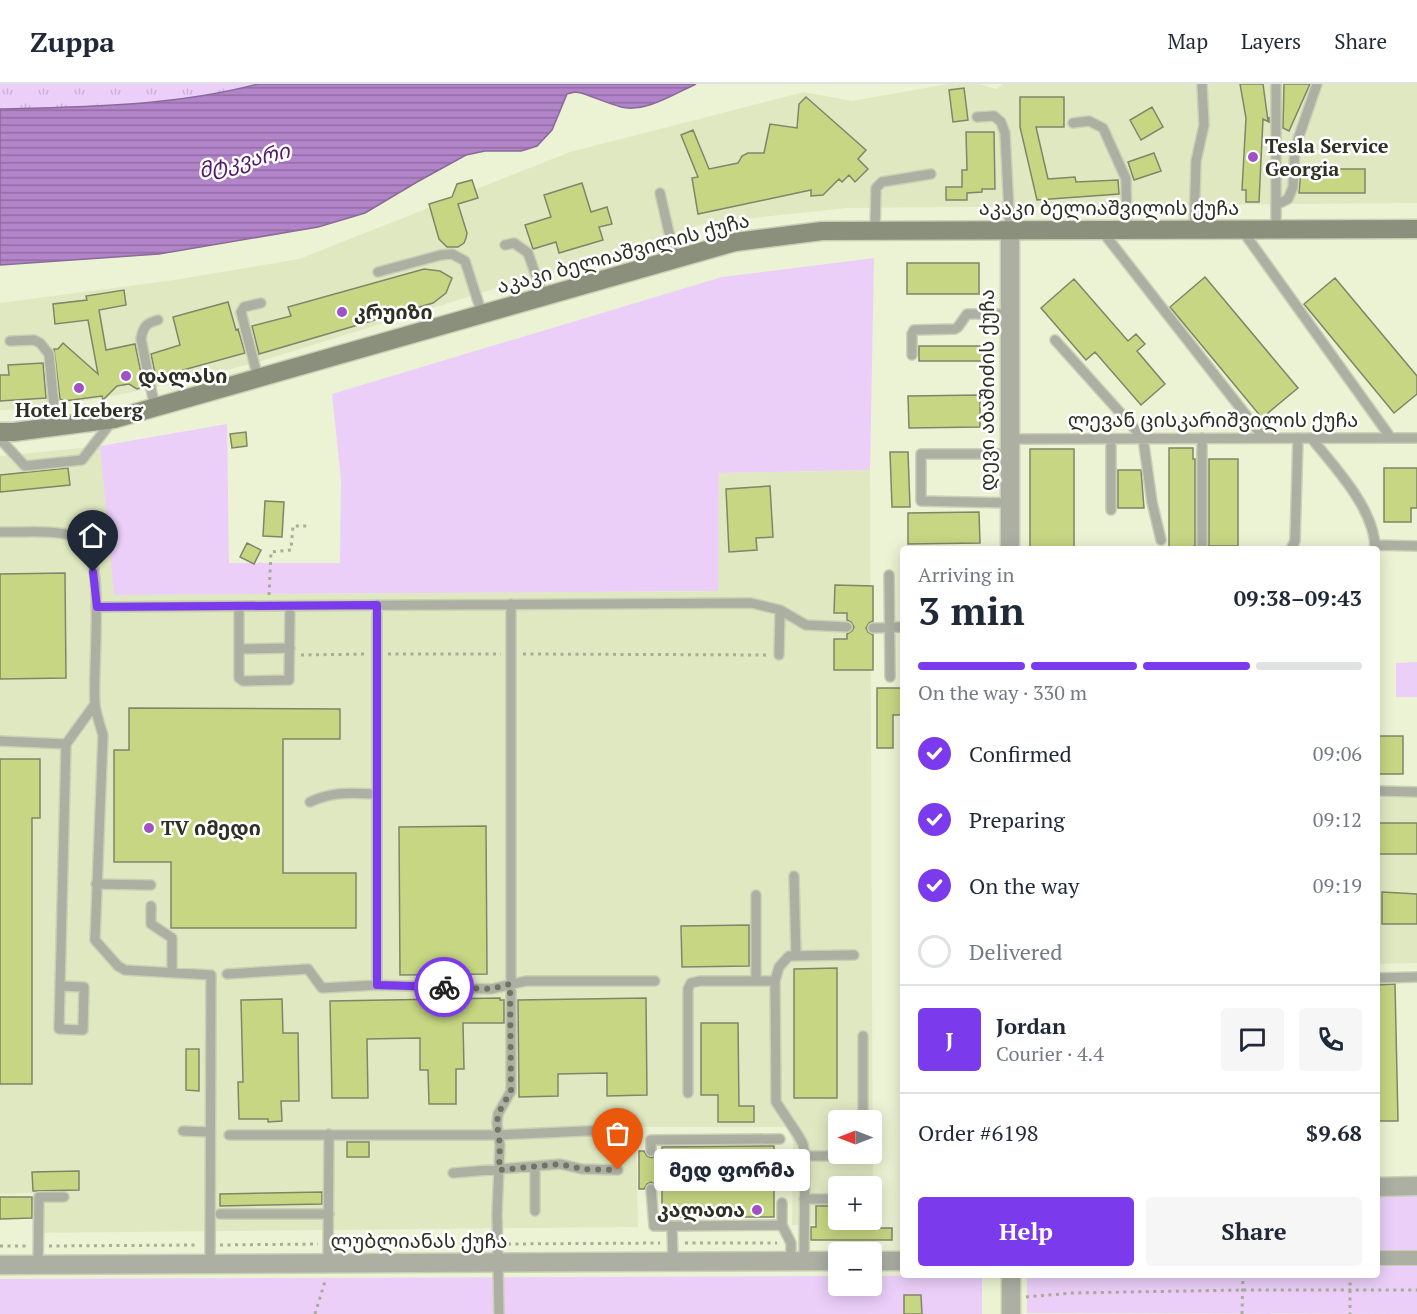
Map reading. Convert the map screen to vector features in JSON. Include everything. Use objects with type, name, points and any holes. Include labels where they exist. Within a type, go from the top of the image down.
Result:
[{"type":"main road","name":"აკაკი ბელიაშვილის ქუჩა","points":[[0,432],[114,419],[735,242],[822,231],[1417,229]]},
{"type":"street","name":"დევი აბაშიძის ქუჩა","points":[[1010,231],[1010,546]]},
{"type":"street","points":[[1380,1187],[1417,1186]]},
{"type":"street","points":[[1380,1258],[1417,1258]]},
{"type":"street","name":"ლუბლიანას ქუჩა","points":[[0,1265],[828,1261]]},
{"type":"street","points":[[882,1261],[900,1261]]},
{"type":"street","points":[[1011,1278],[1011,1305]]},
{"type":"lane","points":[[1194,230],[1196,161],[1204,125],[1202,84]]},
{"type":"lane","points":[[1276,84],[1276,230]]},
{"type":"lane","points":[[1276,205],[1288,199],[1293,187],[1295,148],[1317,84]]},
{"type":"lane","points":[[977,117],[994,116],[1001,122],[1005,133],[1010,231]]},
{"type":"lane","points":[[1073,123],[1089,121],[1103,128],[1126,179],[1127,231]]},
{"type":"lane","points":[[875,231],[876,188],[882,182],[931,174]]},
{"type":"lane","points":[[660,193],[675,259]]},
{"type":"lane","points":[[1242,230],[1390,438]]},
{"type":"lane","points":[[1102,231],[1264,438]]},
{"type":"lane","points":[[505,245],[514,243],[528,253],[543,296]]},
{"type":"lane","points":[[378,272],[432,257],[452,254],[465,261],[482,314]]},
{"type":"lane","points":[[258,378],[241,312],[244,307],[261,303]]},
{"type":"lane","points":[[912,356],[914,330],[955,329],[967,314],[1010,314]]},
{"type":"lane","points":[[155,408],[141,339],[142,330],[147,323],[158,320]]},
{"type":"lane","points":[[10,341],[34,340],[40,343],[49,354],[56,427]]},
{"type":"lane","points":[[1055,340],[1143,438],[1152,502],[1161,540]]},
{"type":"lane","points":[[0,439],[25,466],[82,460],[114,419]]},
{"type":"lane","points":[[1202,438],[1202,546]]},
{"type":"lane","points":[[1292,546],[1295,541],[1298,438]]},
{"type":"lane","points":[[1311,438],[1352,491],[1372,527],[1375,546]]},
{"type":"lane","name":"ლევან ცისკარიშვილის ქუჩა","points":[[1010,502],[921,501],[921,454],[1111,439],[1417,438]]},
{"type":"lane","points":[[1111,439],[1111,510]]},
{"type":"lane","points":[[0,532],[69,534],[84,541],[92,555],[97,607],[95,704],[103,735],[95,940],[118,966],[125,970],[211,975],[210,1265]]},
{"type":"lane","points":[[1380,547],[1417,546]]},
{"type":"lane","points":[[889,575],[890,677]]},
{"type":"lane","points":[[97,607],[750,603],[780,610],[806,625],[848,627]]},
{"type":"lane","points":[[500,1314],[497,1213],[499,1135],[497,1124],[498,1114],[511,1091],[511,604]]},
{"type":"lane","points":[[377,605],[377,985]]},
{"type":"lane","points":[[239,606],[239,678],[243,681],[289,680],[290,606]]},
{"type":"lane","points":[[779,655],[780,610]]},
{"type":"lane","points":[[873,627],[900,627]]},
{"type":"lane","points":[[239,649],[290,652]]},
{"type":"lane","points":[[60,986],[84,987],[82,1030],[59,1029],[60,986],[66,744],[95,704]]},
{"type":"lane","points":[[0,741],[66,744]]},
{"type":"lane","points":[[1380,791],[1417,792]]},
{"type":"lane","points":[[310,802],[335,793],[376,794]]},
{"type":"lane","points":[[794,876],[796,956]]},
{"type":"lane","points":[[96,884],[151,885]]},
{"type":"lane","points":[[756,895],[756,981]]},
{"type":"lane","points":[[151,906],[151,924],[172,938],[172,972]]},
{"type":"lane","points":[[797,1262],[804,1199],[805,1156],[798,1135],[776,1102],[775,981],[780,967],[789,956],[854,955]]},
{"type":"lane","points":[[227,974],[308,969],[322,988],[377,985],[491,989],[526,981],[655,981]]},
{"type":"lane","points":[[1380,978],[1417,977]]},
{"type":"lane","points":[[688,1093],[688,989],[691,983],[775,981]]},
{"type":"lane","points":[[863,1036],[863,1110]]},
{"type":"lane","points":[[230,1135],[499,1135],[608,1130]]},
{"type":"lane","points":[[183,1131],[209,1132]]},
{"type":"lane","points":[[328,1265],[329,1134]]},
{"type":"lane","points":[[651,1151],[651,1140],[780,1139]]},
{"type":"lane","points":[[805,1156],[828,1156]]},
{"type":"lane","points":[[453,1173],[560,1164],[582,1169],[618,1170]]},
{"type":"lane","points":[[535,1167],[535,1211]]},
{"type":"lane","points":[[651,1189],[654,1226],[782,1225]]},
{"type":"lane","points":[[38,1265],[39,1197],[64,1197]]},
{"type":"lane","points":[[804,1199],[828,1199]]},
{"type":"lane","points":[[782,1203],[782,1225],[797,1262]]},
{"type":"lane","points":[[220,1214],[329,1214]]},
{"type":"lane","points":[[672,1226],[673,1263]]},
{"type":"path","points":[[269,606],[271,552],[291,550],[293,526],[308,526]]},
{"type":"path","points":[[290,652],[779,655]]},
{"type":"path","points":[[0,1246],[791,1243]]},
{"type":"path","points":[[315,1314],[327,1276],[328,1265]]},
{"type":"path","points":[[1242,1314],[1243,1278]]},
{"type":"path","points":[[1350,1278],[1350,1314]]},
{"type":"path","points":[[1011,1305],[1072,1293],[1417,1290]]},
{"type":"shaded area","points":[[948,84],[980,84],[996,89],[1003,84],[1417,84],[1417,203],[847,208],[707,223],[258,362],[172,384],[102,398],[32,409],[0,410],[0,303],[174,280],[299,259],[570,152],[804,92],[852,101]]},
{"type":"shaded area","points":[[100,446],[115,595],[717,591],[719,473],[870,470],[873,1110],[828,1110],[828,1164],[873,1164],[873,1176],[828,1176],[828,1224],[792,1225],[793,1141],[786,1127],[636,1127],[638,1227],[32,1233],[33,1193],[0,1194],[0,456]]},
{"type":"shaded area","points":[[1417,797],[1417,963],[1380,964],[1380,798]]},
{"type":"green space","points":[[0,84],[258,84],[163,101],[98,106],[0,109]]},
{"type":"green space","points":[[874,258],[870,470],[719,473],[718,591],[114,595],[100,446],[227,424],[229,563],[340,563],[341,480],[332,394],[722,277]]},
{"type":"green space","points":[[1417,662],[1417,697],[1396,697],[1396,663]]},
{"type":"green space","points":[[1417,1194],[1417,1314],[1027,1313],[1027,1278],[1380,1278],[1380,1195]]},
{"type":"green space","points":[[828,1276],[828,1296],[882,1296],[882,1276],[982,1278],[982,1314],[0,1314],[0,1279]]},
{"type":"water","name":"მტკვარი","points":[[258,84],[696,84],[659,102],[630,108],[581,93],[567,94],[552,130],[537,146],[521,151],[485,151],[466,155],[365,213],[318,227],[159,254],[0,265],[0,109],[98,106],[163,101]]},
{"type":"building","name":"Tesla Service Georgia","points":[[1240,84],[1263,84],[1268,121],[1269,117],[1269,122],[1263,119],[1259,202],[1246,202],[1246,190],[1242,190],[1246,118]]},
{"type":"building","name":"Tesla Service Georgia","points":[[1284,84],[1310,84],[1289,131],[1283,128]]},
{"type":"building","points":[[964,88],[968,120],[953,122],[949,90]]},
{"type":"building","points":[[806,97],[866,150],[858,159],[868,169],[855,182],[849,175],[842,182],[839,179],[823,195],[811,196],[811,190],[698,214],[692,178],[698,177],[681,135],[693,130],[709,169],[738,163],[742,156],[748,153],[764,153],[770,124],[797,128],[799,104]]},
{"type":"building","points":[[1020,97],[1064,97],[1064,127],[1036,127],[1048,179],[1075,177],[1076,182],[1118,180],[1119,194],[1037,200],[1020,127]]},
{"type":"building","points":[[1152,107],[1163,127],[1141,140],[1130,120]]},
{"type":"building","points":[[966,132],[994,132],[995,189],[982,189],[982,192],[967,193],[967,200],[946,200],[946,187],[962,187],[962,170],[967,170]]},
{"type":"building","points":[[1154,153],[1161,171],[1134,180],[1128,162]]},
{"type":"building","points":[[1301,169],[1365,169],[1365,193],[1299,193]]},
{"type":"building","points":[[472,180],[478,198],[458,204],[467,233],[466,238],[464,243],[458,247],[447,247],[439,239],[429,204],[452,197],[457,184]]},
{"type":"building","points":[[582,183],[591,212],[607,207],[612,224],[599,227],[603,240],[559,253],[556,242],[533,249],[525,225],[551,217],[544,195]]},
{"type":"building","points":[[907,263],[979,263],[979,294],[907,294]]},
{"type":"building","points":[[424,269],[440,271],[452,278],[446,293],[433,303],[259,354],[252,326],[291,316],[288,307]]},
{"type":"building","points":[[1205,277],[1298,388],[1262,418],[1170,307]]},
{"type":"building","points":[[1335,278],[1417,376],[1417,394],[1394,413],[1304,304]]},
{"type":"building","points":[[1074,279],[1128,341],[1136,334],[1145,344],[1137,351],[1165,384],[1141,405],[1095,352],[1086,360],[1041,308]]},
{"type":"building","points":[[124,290],[126,305],[99,310],[106,350],[135,344],[144,387],[137,389],[129,384],[117,386],[103,400],[102,396],[64,401],[60,399],[54,349],[58,349],[63,343],[98,374],[88,320],[55,324],[53,304],[87,300],[86,296]]},
{"type":"building","points":[[228,302],[245,353],[183,370],[184,376],[157,383],[151,354],[180,345],[173,317]]},
{"type":"building","points":[[919,346],[983,346],[983,361],[919,361]]},
{"type":"building","points":[[43,363],[46,398],[0,401],[0,375],[9,375],[8,365]]},
{"type":"building","points":[[980,395],[980,427],[909,428],[908,396]]},
{"type":"building","points":[[246,432],[247,446],[232,448],[230,434]]},
{"type":"building","points":[[1169,448],[1193,448],[1195,546],[1169,546]]},
{"type":"building","points":[[1030,449],[1074,449],[1074,546],[1030,546]]},
{"type":"building","points":[[890,452],[908,452],[910,507],[892,507]]},
{"type":"building","points":[[1209,459],[1238,459],[1238,546],[1209,546]]},
{"type":"building","points":[[68,468],[70,485],[0,492],[0,475]]},
{"type":"building","points":[[1384,468],[1417,468],[1417,508],[1411,508],[1411,522],[1384,522]]},
{"type":"building","points":[[1118,470],[1141,470],[1144,508],[1118,508]]},
{"type":"building","points":[[770,486],[773,537],[756,538],[757,550],[729,552],[726,489]]},
{"type":"building","points":[[265,501],[284,502],[282,537],[263,536]]},
{"type":"building","points":[[979,512],[980,543],[908,544],[908,513]]},
{"type":"building","points":[[247,543],[261,550],[254,564],[240,557]]},
{"type":"building","points":[[65,573],[66,678],[0,679],[0,574]]},
{"type":"building","points":[[835,585],[873,586],[873,621],[866,628],[873,635],[873,670],[834,670],[834,639],[847,639],[847,634],[854,627],[847,620],[847,613],[834,613]]},
{"type":"building","points":[[877,688],[900,688],[900,715],[893,715],[893,748],[877,748]]},
{"type":"building","points":[[129,708],[340,709],[340,739],[283,739],[283,873],[356,873],[356,928],[171,928],[171,862],[114,862],[114,750],[129,750]]},
{"type":"building","points":[[1380,736],[1403,736],[1403,774],[1380,774]]},
{"type":"building","points":[[0,759],[40,759],[40,818],[32,818],[32,1084],[0,1084]]},
{"type":"building","points":[[1380,823],[1417,823],[1417,854],[1380,854]]},
{"type":"building","points":[[486,826],[487,974],[400,975],[399,827]]},
{"type":"building","points":[[1382,892],[1417,894],[1417,924],[1382,924]]},
{"type":"building","points":[[749,925],[749,966],[682,967],[681,926]]},
{"type":"building","points":[[837,968],[837,1098],[794,1098],[794,969]]},
{"type":"building","points":[[1395,984],[1398,1121],[1380,1121],[1380,985]]},
{"type":"building","points":[[500,998],[504,1000],[504,1023],[463,1023],[464,1069],[456,1069],[456,1104],[429,1104],[428,1070],[420,1070],[420,1038],[367,1039],[368,1098],[332,1098],[330,1001]]},
{"type":"building","points":[[646,998],[647,1095],[607,1096],[607,1073],[558,1074],[558,1096],[519,1097],[518,1000]]},
{"type":"building","points":[[282,999],[283,1033],[298,1033],[299,1101],[281,1101],[282,1121],[239,1119],[238,1082],[243,1082],[241,1000]]},
{"type":"building","points":[[701,1023],[738,1023],[739,1106],[754,1106],[754,1122],[718,1122],[718,1095],[701,1095]]},
{"type":"building","points":[[186,1049],[199,1049],[199,1091],[186,1090]]},
{"type":"building","points":[[347,1142],[369,1142],[369,1157],[347,1157]]},
{"type":"building","points":[[774,1146],[774,1151],[789,1151],[789,1189],[774,1189],[774,1217],[662,1217],[662,1189],[658,1189],[651,1182],[644,1189],[639,1189],[639,1151],[644,1151],[652,1158],[658,1151],[662,1151],[662,1147]]},
{"type":"building","points":[[79,1171],[79,1190],[33,1191],[32,1172]]},
{"type":"building","points":[[322,1192],[322,1204],[220,1206],[220,1194]]},
{"type":"building","points":[[0,1197],[32,1197],[32,1218],[0,1219]]},
{"type":"building","points":[[816,1206],[828,1206],[828,1230],[892,1228],[892,1240],[811,1240],[811,1227],[816,1227]]},
{"type":"building","points":[[904,1295],[921,1295],[922,1314],[904,1314]]},
{"type":"way so far","points":[[444,987],[491,989],[510,984],[511,1091],[498,1114],[499,1170],[560,1164],[582,1169],[618,1170]]},
{"type":"place","name":"Tesla Service Georgia","points":[[1253,157]]},
{"type":"place","name":"კრუიზი","points":[[342,312]]},
{"type":"place","name":"დალასი","points":[[126,376]]},
{"type":"place","name":"Hotel Iceberg","points":[[79,388]]},
{"type":"place","name":"TV იმედი","points":[[149,828]]},
{"type":"place","name":"მედ ფორმა","points":[[618,1170]]},
{"type":"place","name":"კალათა","points":[[757,1210]]},
{"type":"route","points":[[93,572],[97,607],[377,605],[377,985],[444,987]]}]
